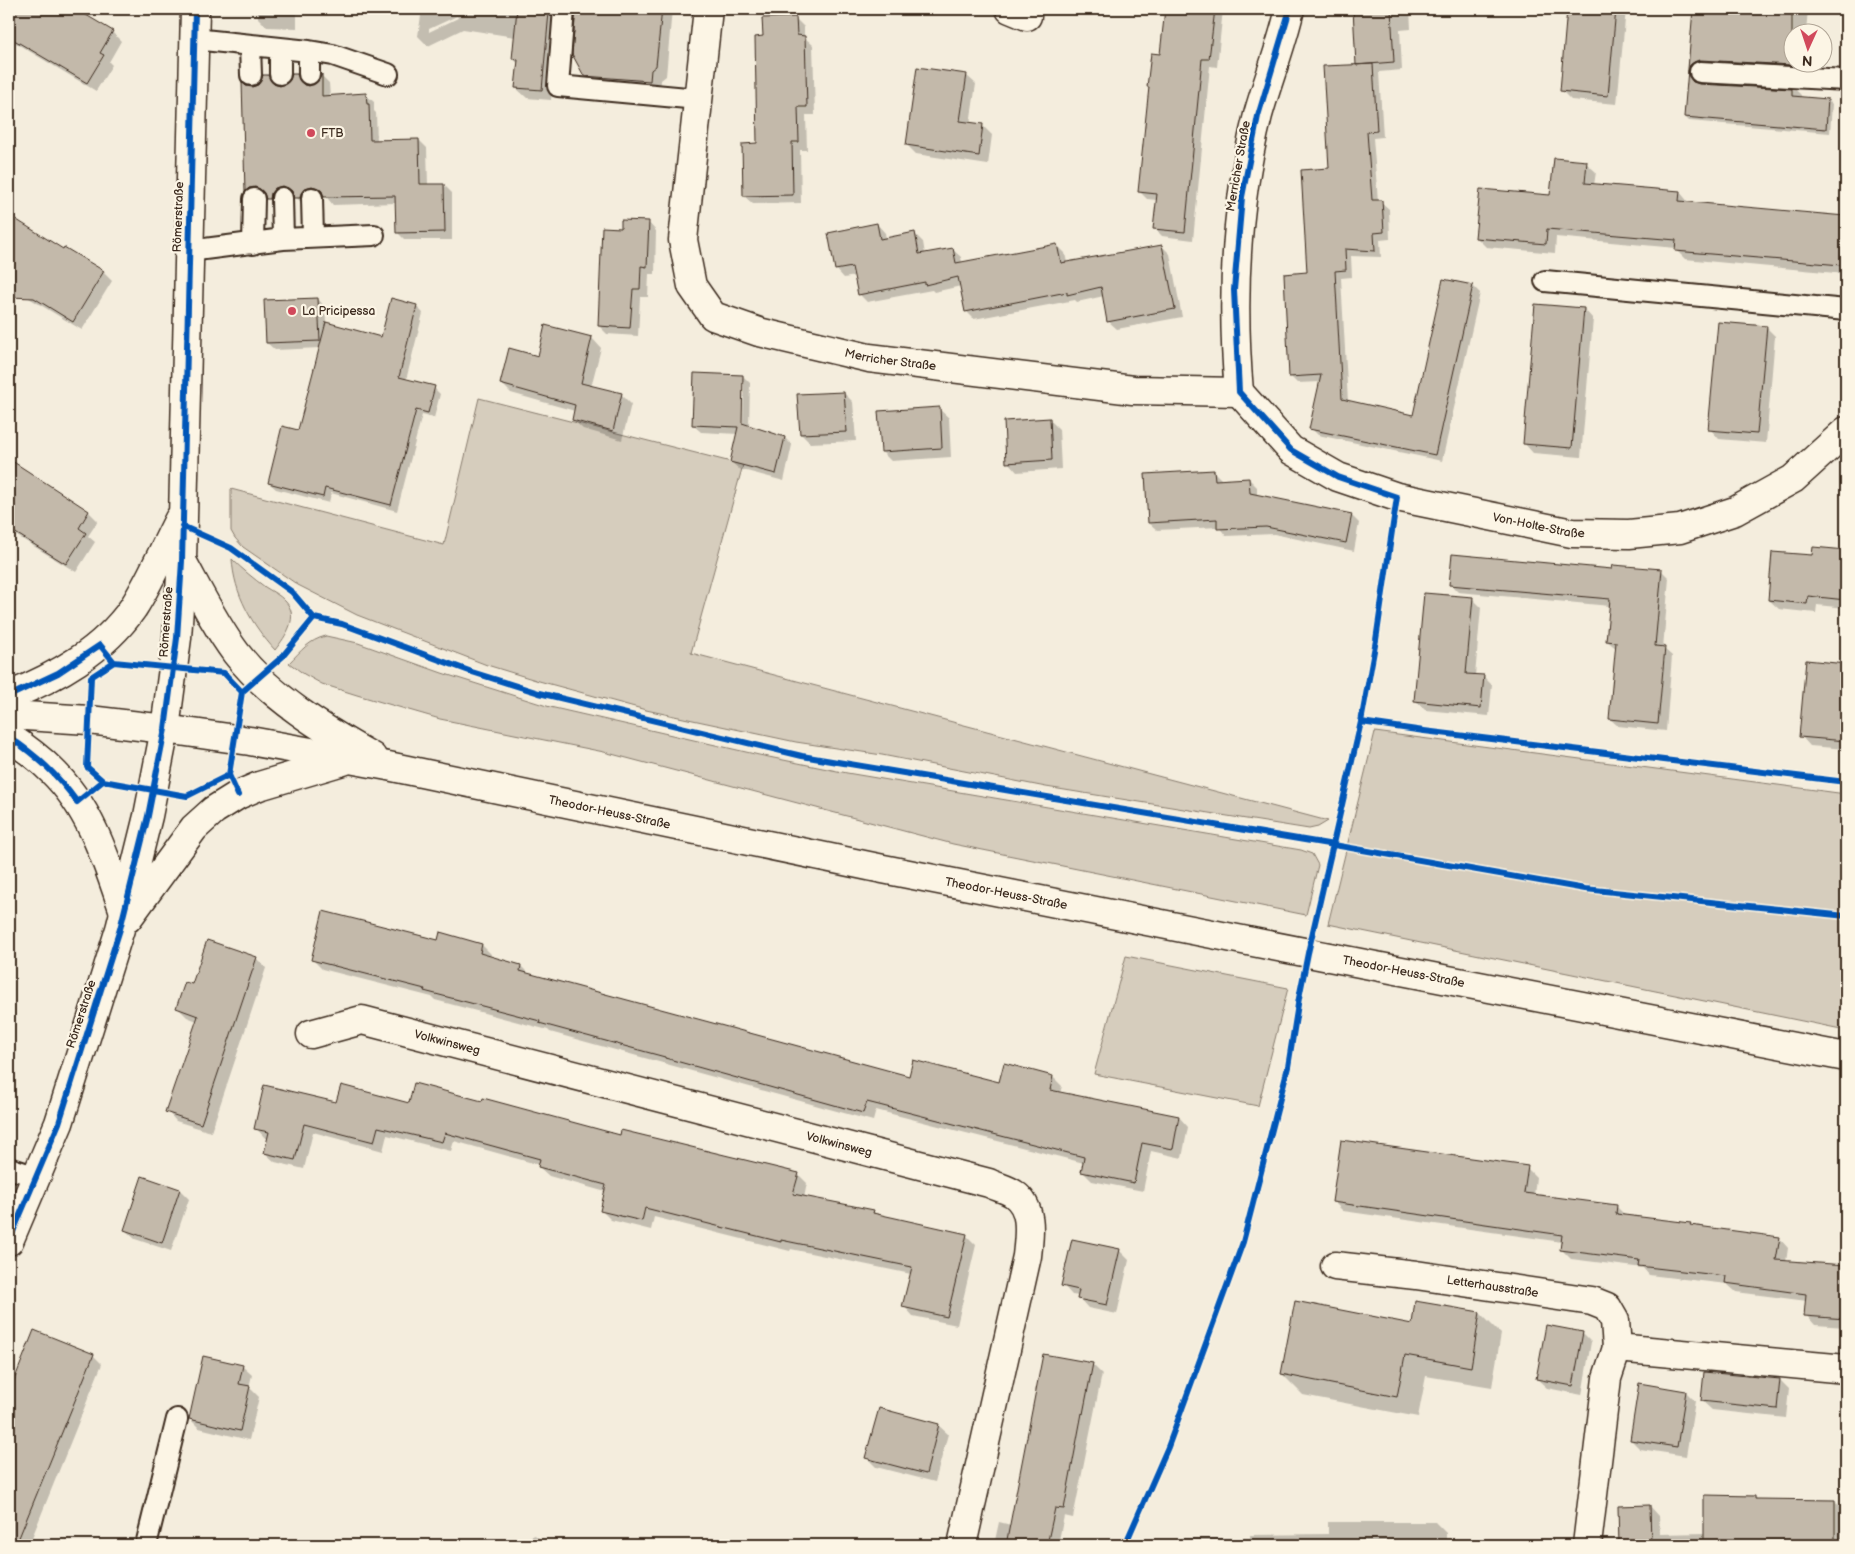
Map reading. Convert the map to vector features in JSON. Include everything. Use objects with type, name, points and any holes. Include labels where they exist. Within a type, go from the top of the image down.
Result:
[{"type":"main road","name":"Römerstraße","points":[[9,1241],[59,1123],[122,921],[148,816],[166,729],[177,638],[182,561],[194,9]]},
{"type":"main road","name":"Merricher Straße","points":[[708,9],[683,240],[692,286],[714,316],[759,332],[869,358],[1132,390],[1238,392],[1234,290],[1242,196],[1258,116],[1290,9]]},
{"type":"main road","name":"Von-Holte-Straße","points":[[1238,392],[1291,450],[1338,477],[1396,496],[1572,533],[1628,534],[1680,529],[1735,511],[1793,479],[1846,431]]},
{"type":"main road","points":[[9,696],[58,673],[100,645],[114,631],[132,608],[153,572],[182,510]]},
{"type":"main road","points":[[182,561],[219,629],[236,654],[257,677],[277,695],[318,724],[388,766]]},
{"type":"main road","name":"Theodor-Heuss-Straße","points":[[9,715],[79,719],[166,729],[250,741],[388,766],[883,869],[1846,1057]]},
{"type":"main road","points":[[9,736],[52,770],[77,802],[98,840],[122,921]]},
{"type":"main road","points":[[122,921],[194,828],[214,810],[238,795],[259,786],[285,777],[350,760]]},
{"type":"main road","name":"Volkwinsweg","points":[[311,1034],[362,1020],[979,1181],[1015,1195],[1028,1211],[1027,1256],[962,1545]]},
{"type":"main road","name":"Letterhausstraße","points":[[1335,1266],[1592,1301],[1607,1307],[1615,1321],[1617,1348],[1607,1378],[1587,1545]]},
{"type":"main road","points":[[1617,1348],[1846,1369]]},
{"type":"lane","points":[[564,9],[558,86],[698,99]]},
{"type":"lane","points":[[194,39],[250,46],[309,50],[333,55],[388,74]]},
{"type":"lane","points":[[250,46],[251,75]]},
{"type":"lane","points":[[280,48],[280,74]]},
{"type":"lane","points":[[309,50],[309,74]]},
{"type":"lane","points":[[1700,72],[1846,80]]},
{"type":"lane","points":[[282,198],[283,239]]},
{"type":"lane","points":[[312,198],[313,237]]},
{"type":"lane","points":[[254,199],[254,244]]},
{"type":"lane","points":[[189,251],[283,239],[374,235]]},
{"type":"lane","points":[[1545,281],[1846,310]]},
{"type":"lane","points":[[9,1168],[37,1177]]},
{"type":"lane","points":[[146,1545],[177,1419]]},
{"type":"shaded area","points":[[479,398],[743,465],[691,653],[1328,821],[1318,827],[1309,829],[1046,787],[882,755],[796,742],[646,710],[487,665],[357,615],[298,585],[243,547],[231,531],[231,489],[444,545]]},
{"type":"shaded area","points":[[232,559],[265,587],[281,597],[289,607],[291,613],[290,626],[275,650],[259,630],[240,597],[233,572]]},
{"type":"shaded area","points":[[326,636],[358,643],[442,673],[550,707],[759,755],[847,773],[1301,850],[1312,854],[1318,865],[1306,915],[953,844],[604,752],[440,719],[322,684],[289,663],[310,643]]},
{"type":"shaded area","points":[[1375,732],[1846,794],[1846,1030],[1328,924]]},
{"type":"shaded area","points":[[1126,956],[1288,988],[1258,1106],[1094,1074]]},
{"type":"building","points":[[9,9],[76,9],[113,31],[100,53],[104,55],[87,83],[9,37]]},
{"type":"building","points":[[517,9],[552,9],[551,17],[549,12],[542,90],[515,88],[518,60],[512,59]]},
{"type":"building","points":[[576,9],[662,9],[656,66],[651,70],[650,81],[584,76],[572,54]]},
{"type":"building","points":[[1165,9],[1215,9],[1209,59],[1202,59],[1185,232],[1153,229],[1157,194],[1138,192],[1151,53],[1160,54]]},
{"type":"building","points":[[1353,9],[1391,9],[1394,62],[1356,65]]},
{"type":"building","points":[[1567,9],[1616,9],[1608,96],[1560,91]]},
{"type":"building","points":[[1693,9],[1792,9],[1792,22],[1782,22],[1782,64],[1700,60],[1690,65],[1689,77],[1693,82],[1699,84],[1792,89],[1792,96],[1828,99],[1826,129],[1684,117]]},
{"type":"building","points":[[796,17],[797,35],[805,36],[807,107],[798,107],[799,142],[792,142],[793,195],[743,196],[742,144],[757,143],[755,37],[763,36],[762,18]]},
{"type":"building","points":[[1373,64],[1377,131],[1367,132],[1372,200],[1382,200],[1384,232],[1374,233],[1375,251],[1345,249],[1346,270],[1335,271],[1342,399],[1413,415],[1443,279],[1473,285],[1435,455],[1309,429],[1321,375],[1289,377],[1284,274],[1307,272],[1301,170],[1329,168],[1323,66]]},
{"type":"building","points":[[917,67],[967,74],[960,121],[983,124],[979,156],[906,145]]},
{"type":"building","points":[[292,74],[297,74],[303,84],[309,86],[319,80],[322,74],[322,96],[366,93],[367,104],[369,104],[370,140],[419,139],[420,184],[444,184],[445,232],[396,233],[395,196],[324,197],[322,191],[312,186],[305,188],[300,198],[294,198],[292,191],[282,186],[275,188],[271,193],[270,199],[266,199],[264,193],[255,187],[249,188],[245,192],[242,82],[246,86],[252,87],[258,85],[263,75],[268,75],[274,84],[280,86],[290,80]]},
{"type":"building","points":[[1554,158],[1587,161],[1585,183],[1680,191],[1679,201],[1845,216],[1841,265],[1675,251],[1676,240],[1547,229],[1546,244],[1475,238],[1480,189],[1550,195]]},
{"type":"building","points":[[9,215],[63,249],[64,247],[104,271],[73,322],[34,298],[9,297]]},
{"type":"building","points":[[621,220],[649,221],[647,267],[641,266],[640,289],[633,289],[630,328],[598,326],[602,227],[621,228]]},
{"type":"building","points":[[877,223],[880,239],[915,232],[919,254],[953,248],[956,263],[1057,244],[1061,263],[1162,245],[1175,309],[1107,322],[1101,287],[1067,295],[1067,292],[965,312],[958,277],[925,285],[925,282],[858,295],[852,267],[835,270],[828,233]]},
{"type":"building","name":"La Pricipessa","points":[[318,298],[320,341],[266,343],[264,300]]},
{"type":"building","points":[[391,298],[417,305],[399,377],[435,386],[428,413],[416,410],[391,505],[325,488],[323,497],[268,483],[282,426],[298,430],[326,322],[381,337]]},
{"type":"building","points":[[1535,304],[1584,308],[1572,448],[1523,444]]},
{"type":"building","points":[[1718,322],[1767,326],[1757,434],[1708,430]]},
{"type":"building","points":[[545,325],[592,337],[581,383],[622,393],[613,431],[572,420],[575,405],[500,384],[509,348],[538,356]]},
{"type":"building","points":[[694,373],[743,375],[742,423],[785,437],[776,474],[730,462],[738,427],[692,425]]},
{"type":"building","points":[[844,392],[847,432],[800,434],[797,394]]},
{"type":"building","points":[[940,407],[942,448],[881,452],[878,411]]},
{"type":"building","points":[[1050,418],[1052,460],[1006,463],[1004,421]]},
{"type":"building","points":[[9,459],[89,511],[79,528],[86,533],[66,564],[9,529]]},
{"type":"building","points":[[1214,470],[1215,480],[1249,478],[1250,493],[1352,514],[1346,543],[1266,527],[1217,529],[1217,519],[1148,523],[1145,474]]},
{"type":"building","points":[[1813,547],[1846,550],[1846,600],[1808,596],[1807,604],[1768,600],[1772,552],[1812,555]]},
{"type":"building","points":[[1452,554],[1612,569],[1613,565],[1662,569],[1655,646],[1665,647],[1658,724],[1609,719],[1616,642],[1606,641],[1610,599],[1449,585]]},
{"type":"building","points":[[1424,593],[1473,597],[1466,674],[1484,675],[1481,708],[1414,701]]},
{"type":"building","points":[[1806,660],[1846,664],[1846,741],[1799,737]]},
{"type":"building","points":[[323,911],[438,940],[440,932],[482,944],[480,953],[521,965],[520,971],[909,1076],[913,1060],[999,1082],[1004,1063],[1053,1076],[1050,1090],[1179,1116],[1173,1149],[1142,1143],[1134,1183],[1081,1172],[1084,1157],[867,1102],[863,1113],[539,1023],[540,1021],[424,991],[425,989],[311,960]]},
{"type":"building","points":[[207,940],[257,957],[201,1124],[165,1112],[198,1016],[176,1008],[185,982],[192,984]]},
{"type":"building","points":[[414,1083],[482,1101],[483,1098],[620,1135],[621,1130],[799,1173],[793,1194],[874,1210],[873,1213],[967,1234],[947,1317],[902,1307],[912,1267],[781,1240],[781,1242],[645,1208],[642,1221],[600,1211],[606,1185],[538,1167],[540,1159],[445,1133],[442,1142],[378,1127],[374,1142],[304,1124],[295,1160],[264,1153],[269,1132],[254,1129],[264,1085],[336,1102],[341,1085],[409,1103]]},
{"type":"building","points":[[1341,1140],[1528,1166],[1524,1193],[1617,1205],[1616,1214],[1691,1223],[1690,1225],[1780,1237],[1776,1260],[1846,1265],[1846,1319],[1804,1316],[1806,1294],[1725,1283],[1726,1276],[1638,1266],[1639,1260],[1560,1250],[1562,1235],[1332,1202]]},
{"type":"building","points":[[142,1176],[180,1189],[162,1243],[124,1230]]},
{"type":"building","points":[[1072,1239],[1120,1249],[1107,1305],[1077,1299],[1079,1290],[1061,1286]]},
{"type":"building","points":[[1295,1301],[1412,1324],[1415,1301],[1480,1312],[1471,1367],[1405,1355],[1397,1397],[1281,1374]]},
{"type":"building","points":[[1546,1325],[1583,1332],[1573,1386],[1536,1379]]},
{"type":"building","points":[[34,1330],[94,1354],[16,1545],[9,1545],[9,1393]]},
{"type":"building","points":[[1043,1354],[1093,1363],[1064,1509],[1055,1508],[1047,1545],[1006,1545]]},
{"type":"building","points":[[203,1356],[243,1365],[239,1384],[250,1386],[240,1431],[189,1419]]},
{"type":"building","points":[[1704,1372],[1780,1379],[1777,1409],[1701,1401]]},
{"type":"building","points":[[1639,1383],[1686,1391],[1677,1447],[1630,1440]]},
{"type":"building","points":[[879,1408],[939,1424],[926,1474],[865,1458]]},
{"type":"building","points":[[1704,1495],[1755,1496],[1755,1499],[1835,1500],[1835,1545],[1704,1545]]},
{"type":"building","points":[[1650,1505],[1651,1545],[1619,1545],[1618,1506]]},
{"type":"cycle path","points":[[9,1241],[59,1123],[120,929],[148,816],[165,729],[177,638],[182,561],[195,9]]},
{"type":"cycle path","points":[[1125,1545],[1168,1447],[1243,1242],[1288,1067],[1308,953],[1361,722],[1376,640],[1397,497],[1338,477],[1291,450],[1239,392],[1234,290],[1242,197],[1258,116],[1290,9]]},
{"type":"cycle path","points":[[182,526],[231,548],[292,592],[314,618],[342,624],[472,672],[539,693],[802,756],[1585,889],[1846,916]]},
{"type":"cycle path","points":[[238,795],[229,775],[242,692],[282,657],[314,618]]},
{"type":"cycle path","points":[[9,696],[58,673],[100,645],[114,662],[91,677],[87,767],[103,781]]},
{"type":"cycle path","points":[[114,662],[224,673],[242,692]]},
{"type":"cycle path","points":[[1361,722],[1846,782]]},
{"type":"cycle path","points":[[9,737],[46,766],[77,802],[103,781],[187,796],[229,775]]},
{"type":"place","name":"FTB","points":[[311,133]]},
{"type":"place","name":"La Pricipessa","points":[[292,311]]}]
